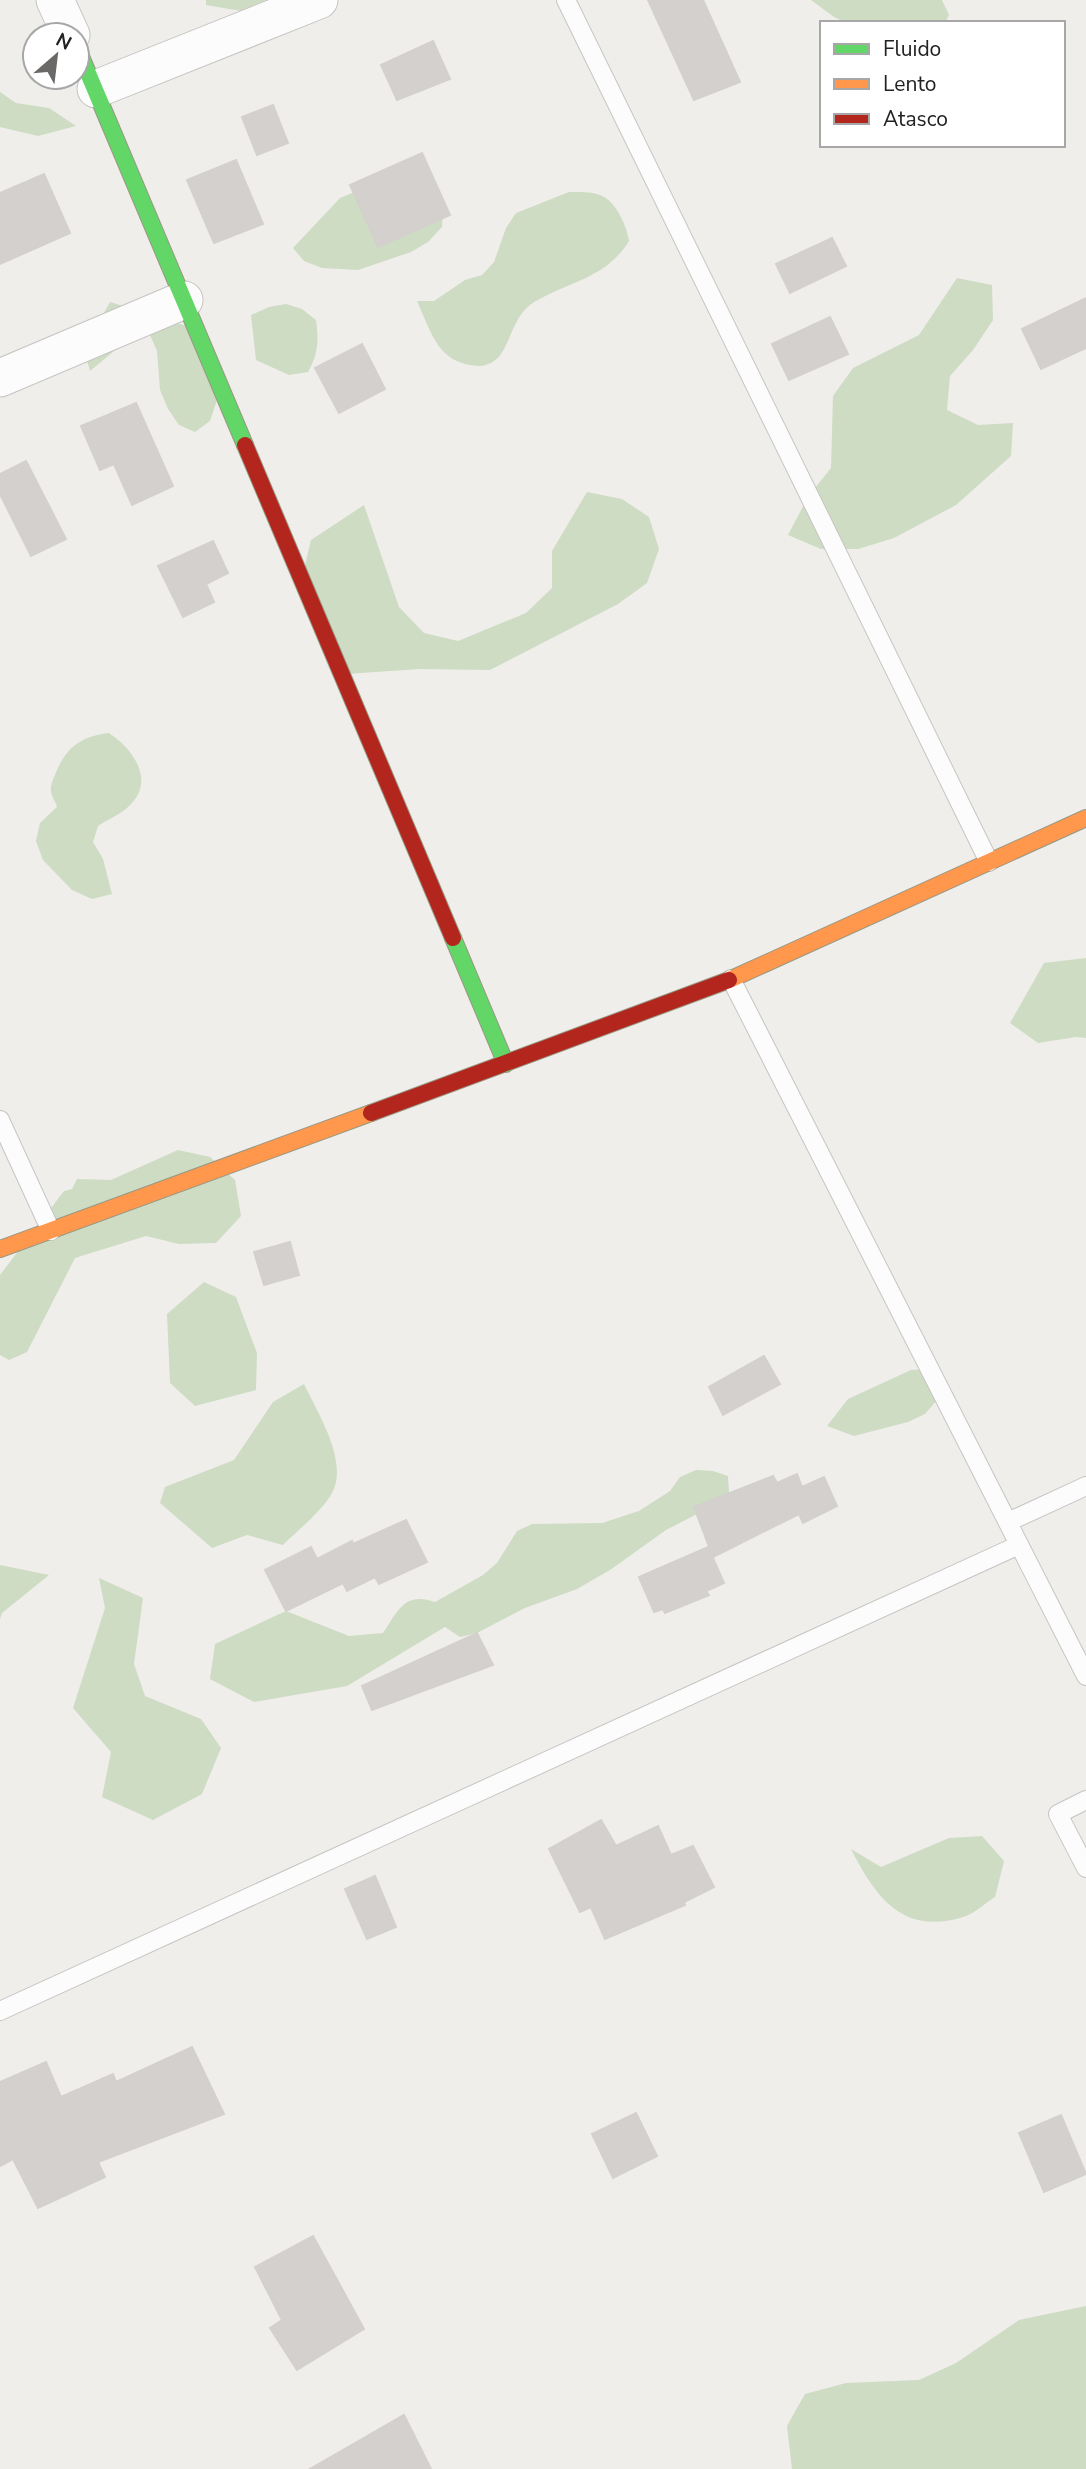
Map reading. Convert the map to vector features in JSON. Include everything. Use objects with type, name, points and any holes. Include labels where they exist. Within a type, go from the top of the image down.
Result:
[{"type":"street","points":[[55,0],[65,21]]},
{"type":"street","points":[[96,89],[319,0]]},
{"type":"street","points":[[91,78],[506,1064]]},
{"type":"street","points":[[0,378],[184,299]]},
{"type":"street","points":[[0,1250],[731,979],[1086,818]]},
{"type":"lane","points":[[566,0],[989,862]]},
{"type":"lane","points":[[731,979],[1086,1676]]},
{"type":"lane","points":[[0,1119],[51,1231]]},
{"type":"lane","points":[[1008,1522],[1086,1486]]},
{"type":"lane","points":[[0,2011],[1019,1545]]},
{"type":"lane","points":[[1086,1800],[1059,1814],[1086,1868]]},
{"type":"green space","points":[[206,0],[266,0],[241,11],[206,5]]},
{"type":"green space","points":[[811,0],[942,0],[949,15],[946,21],[843,21]]},
{"type":"green space","points":[[0,92],[16,103],[49,108],[76,126],[38,136],[0,127]]},
{"type":"green space","points":[[357,191],[443,209],[442,227],[428,242],[411,252],[358,270],[322,268],[304,261],[293,248],[340,198]]},
{"type":"green space","points":[[569,192],[587,192],[609,200],[624,223],[629,241],[610,263],[599,271],[529,306],[519,318],[497,359],[479,366],[454,360],[432,336],[417,301],[434,301],[465,280],[482,275],[494,262],[506,228],[516,213]]},
{"type":"green space","points":[[957,278],[992,285],[993,320],[973,350],[950,376],[947,410],[978,425],[1013,423],[1011,456],[956,505],[894,538],[858,549],[821,549],[788,535],[808,497],[831,468],[833,396],[853,368],[919,335]]},
{"type":"green space","points":[[110,302],[193,328],[221,388],[210,421],[195,432],[179,425],[160,390],[157,351],[150,335],[132,336],[90,371],[85,353]]},
{"type":"green space","points":[[286,304],[302,309],[316,320],[317,347],[308,372],[289,375],[256,360],[251,315],[269,307]]},
{"type":"green space","points":[[587,492],[622,499],[649,517],[659,549],[647,583],[618,604],[490,670],[420,669],[346,674],[302,578],[311,540],[364,505],[399,607],[424,633],[458,641],[526,613],[552,588],[552,551]]},
{"type":"green space","points":[[109,733],[133,756],[141,775],[141,785],[138,795],[127,808],[98,826],[93,842],[103,859],[112,894],[92,899],[72,890],[43,860],[36,841],[40,823],[57,807],[51,787],[64,757],[82,740]]},
{"type":"green space","points":[[1086,958],[1086,1038],[1038,1043],[1010,1023],[1044,963]]},
{"type":"green space","points":[[178,1150],[210,1157],[235,1180],[241,1216],[216,1243],[179,1244],[146,1236],[75,1258],[27,1352],[9,1360],[0,1355],[0,1275],[64,1191],[72,1189],[77,1179],[111,1180]]},
{"type":"green space","points":[[204,1282],[236,1297],[257,1353],[256,1390],[195,1406],[170,1383],[167,1314]]},
{"type":"green space","points":[[928,1369],[937,1400],[925,1414],[908,1422],[854,1436],[827,1426],[848,1399],[911,1370]]},
{"type":"green space","points":[[304,1384],[330,1438],[334,1453],[337,1467],[332,1493],[283,1545],[247,1535],[212,1548],[160,1503],[165,1487],[234,1460],[273,1402]]},
{"type":"green space","points":[[696,1470],[713,1471],[728,1476],[729,1493],[666,1530],[610,1570],[577,1589],[525,1608],[477,1633],[460,1637],[445,1627],[347,1686],[254,1702],[210,1679],[215,1644],[286,1611],[349,1636],[383,1633],[398,1611],[409,1601],[424,1599],[435,1602],[483,1575],[497,1563],[517,1531],[532,1524],[602,1523],[639,1511],[670,1491],[680,1477]]},
{"type":"green space","points":[[0,1565],[49,1575],[2,1613],[0,1619]]},
{"type":"green space","points":[[99,1578],[143,1598],[134,1664],[145,1696],[201,1719],[221,1748],[202,1794],[153,1820],[102,1797],[111,1752],[73,1708],[105,1608]]},
{"type":"green space","points":[[982,1836],[1004,1861],[995,1897],[967,1916],[942,1921],[923,1921],[893,1908],[870,1882],[851,1849],[881,1867],[949,1838]]},
{"type":"green space","points":[[1086,2306],[1086,2469],[792,2469],[787,2426],[805,2394],[846,2383],[919,2380],[956,2363],[1019,2320]]},
{"type":"building","points":[[648,0],[703,0],[740,82],[694,100]]},
{"type":"building","points":[[433,41],[450,79],[397,100],[381,65]]},
{"type":"building","points":[[273,105],[288,143],[257,155],[242,117]]},
{"type":"building","points":[[422,153],[450,215],[378,247],[350,185]]},
{"type":"building","points":[[236,160],[263,224],[214,243],[187,180]]},
{"type":"building","points":[[44,174],[70,233],[0,264],[0,193]]},
{"type":"building","points":[[832,238],[846,266],[790,293],[776,264]]},
{"type":"building","points":[[1086,298],[1086,348],[1041,369],[1022,329]]},
{"type":"building","points":[[830,317],[848,354],[789,380],[772,344]]},
{"type":"building","points":[[362,344],[385,389],[339,413],[315,368]]},
{"type":"building","points":[[136,403],[173,486],[132,505],[114,464],[100,470],[81,426]]},
{"type":"building","points":[[26,461],[66,539],[31,556],[0,494],[0,474]]},
{"type":"building","points":[[213,541],[228,573],[206,584],[214,602],[183,617],[158,566]]},
{"type":"building","points":[[290,1242],[299,1275],[264,1285],[254,1252]]},
{"type":"building","points":[[764,1356],[780,1384],[723,1415],[709,1387]]},
{"type":"building","points":[[797,1474],[802,1487],[824,1477],[837,1506],[803,1523],[799,1514],[713,1557],[694,1507],[773,1476],[777,1483]]},
{"type":"building","points":[[406,1520],[427,1562],[379,1584],[375,1577],[347,1591],[343,1583],[286,1611],[265,1570],[311,1547],[317,1559],[352,1541],[353,1544]]},
{"type":"building","points":[[708,1547],[724,1583],[706,1591],[709,1595],[665,1613],[663,1609],[654,1612],[639,1577]]},
{"type":"building","points":[[477,1633],[493,1665],[372,1710],[362,1686]]},
{"type":"building","points":[[601,1820],[616,1846],[658,1826],[671,1855],[693,1846],[714,1887],[684,1902],[685,1905],[605,1939],[591,1907],[580,1912],[549,1849]]},
{"type":"building","points":[[375,1876],[396,1927],[367,1939],[345,1889]]},
{"type":"building","points":[[192,2047],[224,2114],[98,2162],[105,2177],[38,2208],[13,2159],[0,2166],[0,2082],[46,2062],[61,2097],[113,2074],[116,2082]]},
{"type":"building","points":[[636,2113],[657,2156],[613,2178],[592,2134]]},
{"type":"building","points":[[1061,2115],[1086,2174],[1044,2192],[1019,2133]]},
{"type":"building","points":[[313,2236],[364,2329],[297,2370],[270,2328],[282,2320],[255,2267]]},
{"type":"building","points":[[404,2415],[431,2469],[310,2469]]},
{"type":"traffic: fast","points":[[91,80],[245,445]]},
{"type":"traffic: fast","points":[[453,938],[506,1064]]},
{"type":"traffic: slow","points":[[729,980],[1086,818]]},
{"type":"traffic: slow","points":[[0,1249],[371,1113]]},
{"type":"traffic: jam","points":[[245,445],[453,938]]},
{"type":"traffic: jam","points":[[371,1113],[729,980]]}]
